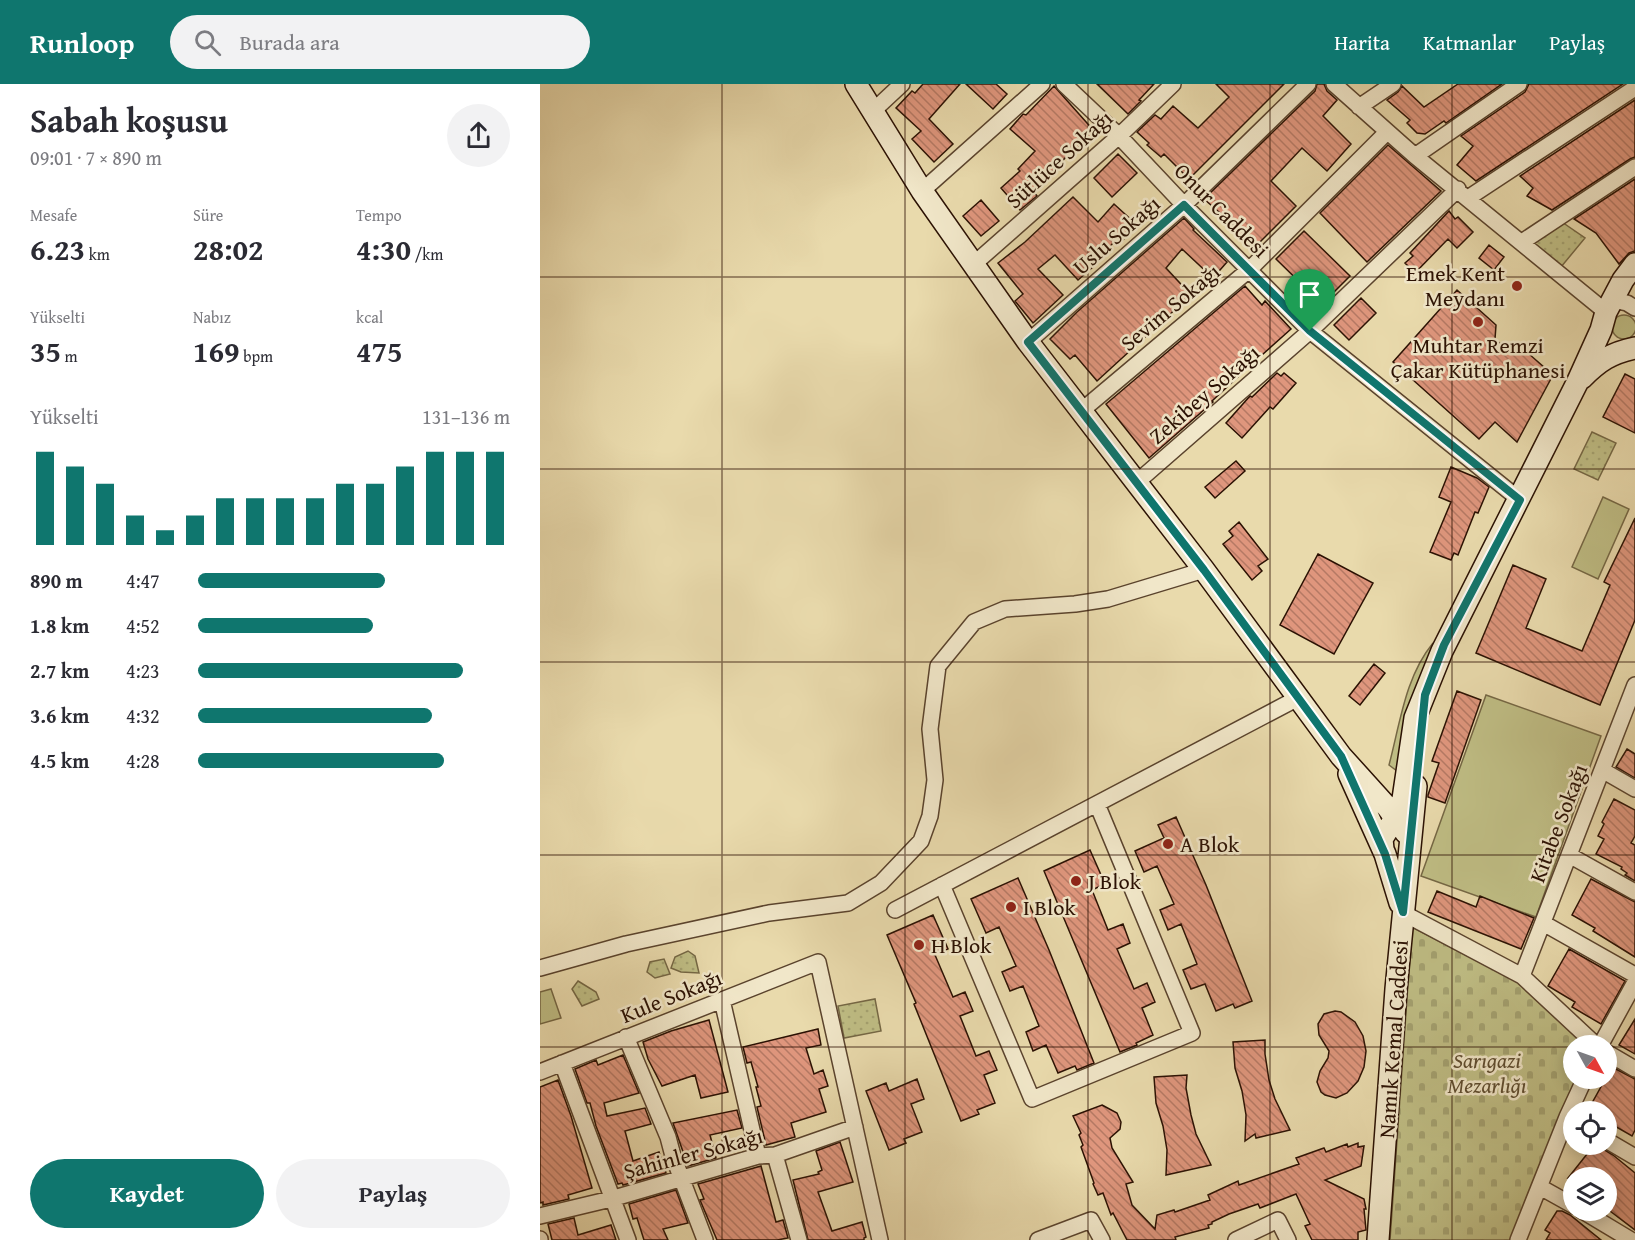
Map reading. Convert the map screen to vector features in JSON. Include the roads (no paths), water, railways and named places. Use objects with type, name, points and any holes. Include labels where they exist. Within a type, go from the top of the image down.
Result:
[{"type":"main road","points":[[856,84],[922,191],[1028,342],[1204,570],[1341,756],[1396,840]]},
{"type":"main road","points":[[1403,912],[1396,840],[1415,718],[1444,645],[1520,500],[1577,383],[1623,280],[1635,264]]},
{"type":"main road","points":[[1577,383],[1596,364],[1615,353],[1634,349]]},
{"type":"main road","points":[[1341,756],[1396,840]]},
{"type":"main road","name":"Namık Kemal Caddesi","points":[[1378,1240],[1403,912]]},
{"type":"street","points":[[872,112],[902,84]]},
{"type":"street","points":[[922,191],[1042,84]]},
{"type":"street","name":"Onur Caddesi","points":[[1064,84],[1119,136],[1184,205],[1310,331],[1520,500]]},
{"type":"street","name":"Sütlüce Sokağı","points":[[974,264],[1119,136],[1173,84]]},
{"type":"street","name":"Uslu Sokağı","points":[[1028,342],[1184,205],[1308,84]]},
{"type":"street","points":[[1334,84],[1415,156],[1463,193],[1607,314],[1608,340],[1616,345],[1634,349]]},
{"type":"street","points":[[1359,107],[1393,84]]},
{"type":"street","points":[[1415,156],[1519,84]]},
{"type":"street","name":"Zekibey Sokağı","points":[[1136,483],[1463,193],[1635,88]]},
{"type":"street","name":"Sevim Sokağı","points":[[1080,412],[1250,269],[1387,132]]},
{"type":"street","points":[[1522,242],[1635,167]]},
{"type":"street","points":[[1607,314],[1627,303],[1635,308]]},
{"type":"street","points":[[540,968],[561,960],[626,944],[769,913],[848,903],[881,883],[921,841],[930,816],[935,780],[930,729],[938,666],[974,622],[1005,609],[1074,604],[1108,598],[1204,570]]},
{"type":"street","name":"Kitabe Sokağı","points":[[1522,976],[1602,770],[1631,710],[1635,685]]},
{"type":"street","points":[[895,910],[1298,698]]},
{"type":"street","points":[[1602,770],[1635,789]]},
{"type":"street","points":[[942,885],[1032,1100],[1192,1032],[1097,804]]},
{"type":"street","points":[[1569,855],[1635,892]]},
{"type":"street","points":[[1403,912],[1522,976],[1587,1035]]},
{"type":"street","points":[[1543,923],[1635,975]]},
{"type":"street","name":"Kule Sokağı","points":[[540,1072],[818,962],[855,1127]]},
{"type":"street","points":[[1605,1035],[1635,982]]},
{"type":"street","points":[[722,1000],[758,1156]]},
{"type":"street","points":[[626,1037],[644,1076],[705,1240]]},
{"type":"street","points":[[1617,1058],[1635,1069]]},
{"type":"street","points":[[562,1063],[628,1240]]},
{"type":"street","points":[[855,1127],[880,1240]]},
{"type":"street","name":"Şahinler Sokağı","points":[[540,1216],[611,1199],[758,1156],[775,1155],[855,1127]]},
{"type":"street","points":[[1518,1240],[1563,1135]]},
{"type":"street","points":[[1617,1146],[1635,1157]]},
{"type":"street","points":[[775,1155],[800,1240]]},
{"type":"street","points":[[1540,1187],[1563,1200]]},
{"type":"street","points":[[1038,1240],[1091,1220],[1102,1240]]},
{"type":"street","points":[[1236,1240],[1278,1220],[1288,1240]]},
{"type":"street","points":[[1599,1221],[1631,1240]]},
{"type":"place","name":"Emek Kent Meydanı","points":[[1517,286]]},
{"type":"place","name":"Muhtar Remzi Çakar Kütüphanesi","points":[[1478,322]]},
{"type":"place","name":"A Blok","points":[[1168,844]]},
{"type":"place","name":"J Blok","points":[[1076,881]]},
{"type":"place","name":"I Blok","points":[[1011,907]]},
{"type":"place","name":"H Blok","points":[[919,945]]},
{"type":"park label","name":"Sarıgazi Mezarlığı","points":[[1487,1072]]}]
